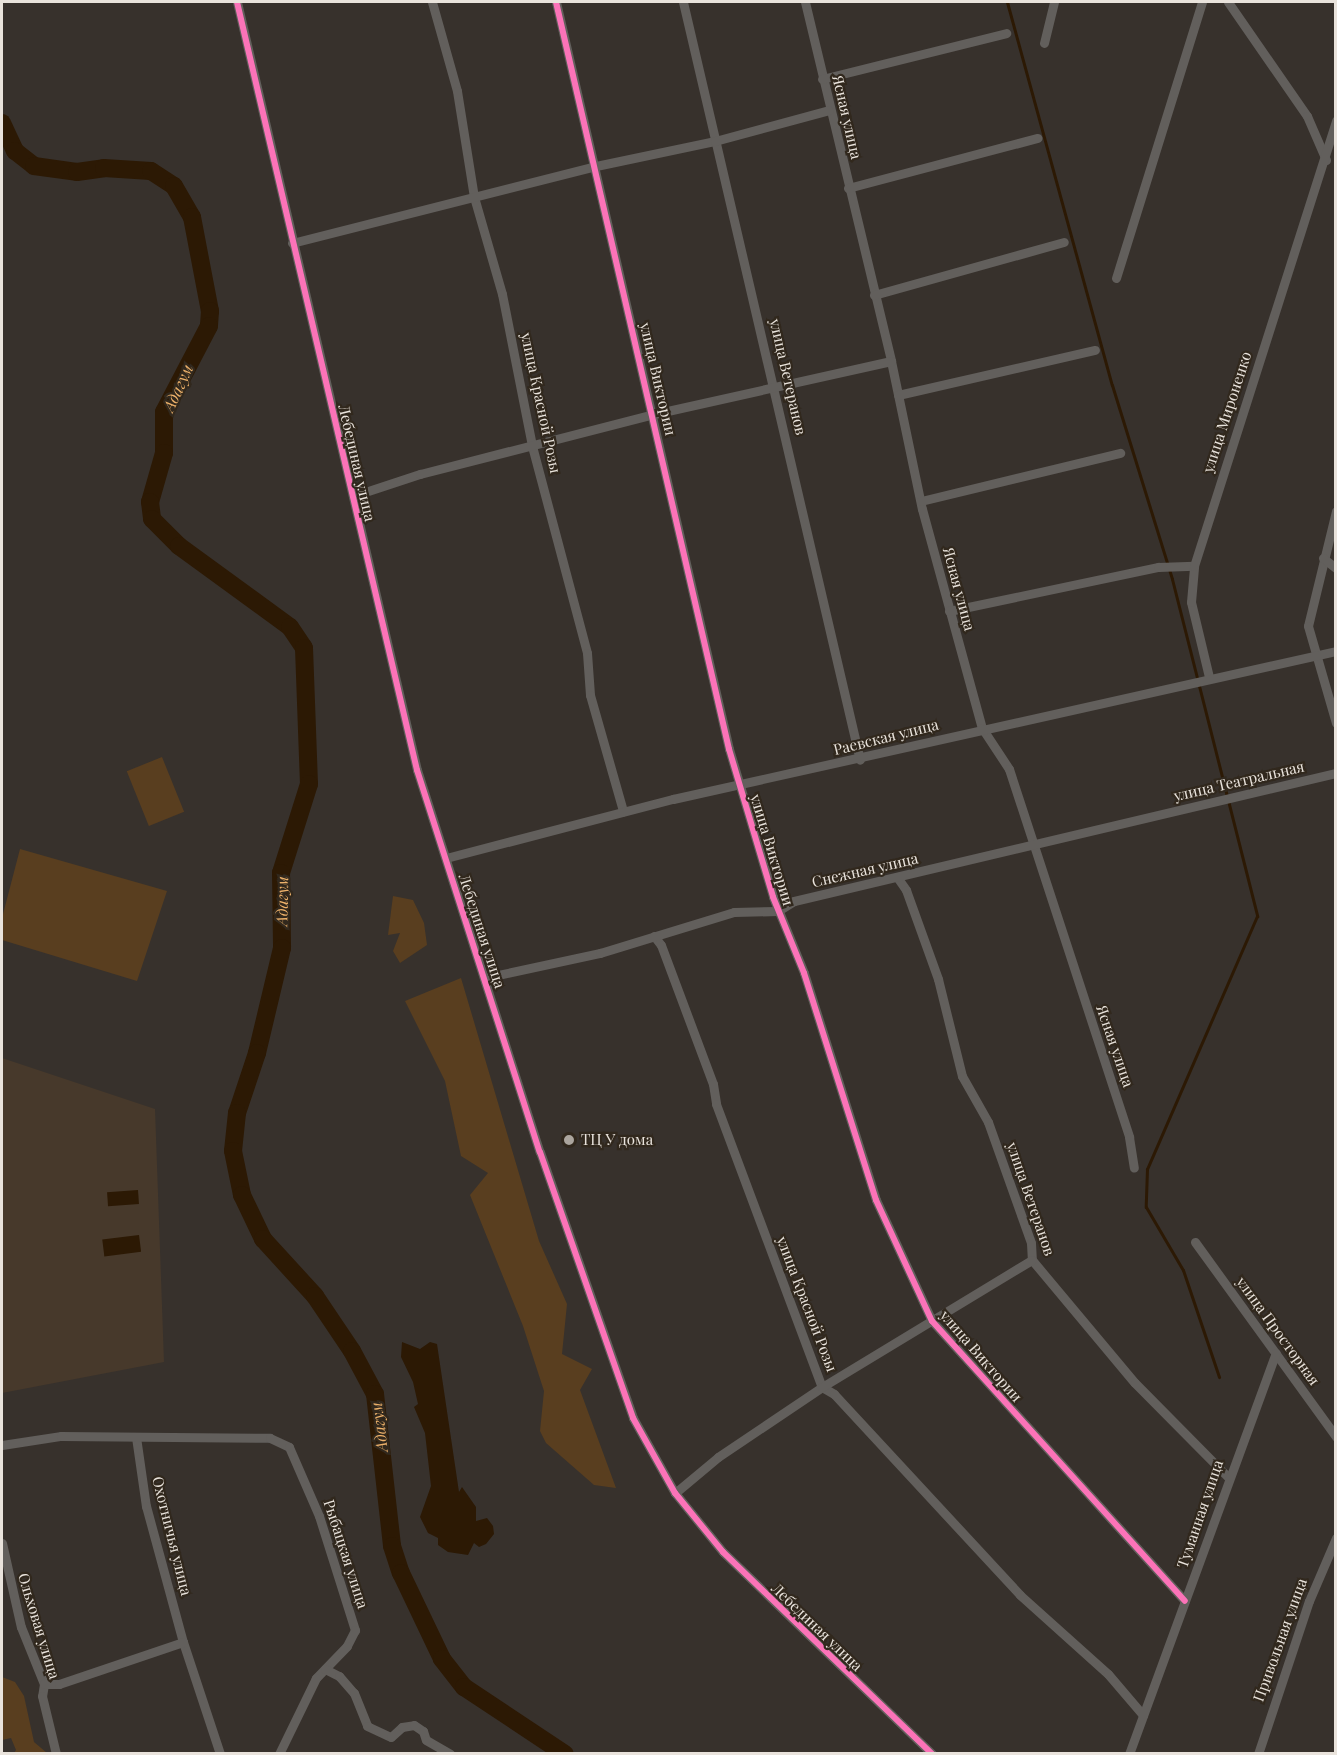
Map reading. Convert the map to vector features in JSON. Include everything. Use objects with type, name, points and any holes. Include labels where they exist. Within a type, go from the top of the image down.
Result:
[{"type":"street","name":"Лебединая улица","points":[[237,2],[417,770],[619,1382],[648,1449],[675,1493],[723,1552],[932,1754]]},
{"type":"street","name":"улица Красной Розы","points":[[432,2],[457,91],[475,183],[474,197],[502,294],[532,446],[587,653],[591,695],[623,811]]},
{"type":"street","name":"улица Виктории","points":[[556,2],[654,414],[723,728],[778,911],[804,973],[876,1200],[932,1321],[1185,1601]]},
{"type":"street","name":"улица Ветеранов","points":[[683,2],[775,386],[860,760]]},
{"type":"street","name":"Ясная улица","points":[[804,2],[891,361],[921,501],[982,728],[1009,769],[1129,1137],[1134,1168]]},
{"type":"street","points":[[1044,43],[1054,2]]},
{"type":"street","points":[[1116,278],[1202,2]]},
{"type":"street","points":[[1228,2],[1307,116],[1326,160]]},
{"type":"street","points":[[822,79],[1006,33]]},
{"type":"street","points":[[292,243],[596,166],[715,141],[829,110]]},
{"type":"street","name":"улица Мироненко","points":[[1209,678],[1191,602],[1194,566],[1326,160],[1335,120]]},
{"type":"street","points":[[848,188],[1037,138]]},
{"type":"street","points":[[874,294],[1064,242]]},
{"type":"street","points":[[898,395],[1095,350]]},
{"type":"street","points":[[353,496],[420,474],[654,414],[891,361]]},
{"type":"street","points":[[921,501],[1120,453]]},
{"type":"street","points":[[1335,511],[1308,626],[1313,655],[1335,723]]},
{"type":"street","points":[[1323,558],[1335,568]]},
{"type":"street","points":[[949,611],[1158,567],[1194,566]]},
{"type":"street","name":"Раевская улица","points":[[446,858],[623,811],[860,760],[982,728],[1335,651]]},
{"type":"street","name":"улица Театральная","points":[[1150,817],[1335,773]]},
{"type":"street","name":"Снежная улица","points":[[484,978],[600,953],[734,912],[778,911],[794,901],[1150,817]]},
{"type":"street","name":"улица Ветеранов","points":[[897,877],[906,890],[938,979],[962,1076],[988,1122],[1031,1243],[1032,1260],[1135,1383],[1228,1477]]},
{"type":"street","name":"улица Красной Розы","points":[[654,936],[661,945],[712,1084],[716,1104],[822,1388],[834,1394],[1020,1595],[1108,1674],[1143,1715]]},
{"type":"street","name":"улица Просторная","points":[[1195,1242],[1335,1437]]},
{"type":"street","points":[[675,1493],[718,1457],[822,1388],[1032,1260]]},
{"type":"street","name":"Туманная улица","points":[[1129,1754],[1228,1477],[1276,1353]]},
{"type":"street","points":[[2,1445],[62,1436],[136,1437]]},
{"type":"street","name":"Рыбацкая улица","points":[[136,1437],[270,1438],[289,1447],[319,1516],[355,1630],[353,1638],[325,1669]]},
{"type":"street","name":"Охотничья улица","points":[[136,1437],[146,1506],[183,1642],[220,1754]]},
{"type":"street","name":"Привольная улица","points":[[1258,1754],[1309,1601],[1335,1538]]},
{"type":"street","name":"Ольховая улица","points":[[2,1542],[21,1627],[45,1684],[42,1696],[56,1754]]},
{"type":"street","points":[[45,1684],[59,1684],[183,1642]]},
{"type":"street","points":[[279,1754],[316,1678],[325,1669],[339,1676],[354,1693],[367,1726],[391,1737],[402,1727],[414,1725],[423,1731],[426,1740],[450,1754]]},
{"type":"shaded area","points":[[162,757],[184,812],[149,826],[127,771]]},
{"type":"shaded area","points":[[20,849],[167,891],[137,981],[2,940],[2,918]]},
{"type":"shaded area","points":[[393,896],[413,900],[424,923],[427,945],[400,963],[393,951],[400,933],[388,935]]},
{"type":"shaded area","points":[[461,978],[539,1241],[567,1304],[562,1354],[592,1369],[580,1390],[616,1488],[594,1485],[546,1443],[540,1431],[544,1391],[523,1326],[470,1195],[488,1173],[461,1156],[445,1081],[405,1001]]},
{"type":"shaded area","points":[[2,1058],[155,1109],[164,1362],[2,1393]]},
{"type":"shaded area","points":[[138,1190],[139,1204],[108,1206],[107,1192]]},
{"type":"shaded area","points":[[139,1235],[141,1252],[104,1256],[102,1240]]},
{"type":"shaded area","points":[[402,1342],[420,1349],[430,1342],[437,1344],[459,1492],[462,1487],[476,1507],[476,1521],[487,1518],[493,1526],[494,1534],[486,1544],[479,1547],[474,1543],[468,1555],[448,1552],[438,1545],[438,1538],[428,1533],[420,1517],[431,1486],[425,1433],[414,1407],[418,1404],[413,1382],[401,1357]]},
{"type":"shaded area","points":[[2,1677],[15,1682],[24,1696],[34,1742],[47,1753],[14,1753],[16,1750],[11,1738],[2,1740]]},
{"type":"waterway","points":[[1007,2],[1112,385],[1172,579],[1257,916],[1147,1169],[1146,1207],[1183,1270],[1219,1377]]},
{"type":"waterway","name":"Адагум","points":[[2,123],[15,151],[34,166],[77,172],[104,168],[151,171],[174,186],[192,217],[210,311],[209,326],[164,412],[164,453],[150,502],[152,519],[179,546],[290,627],[304,648],[309,784],[281,873],[282,948],[257,1053],[237,1113],[233,1151],[242,1195],[263,1239],[315,1296],[352,1351],[375,1394],[392,1546],[401,1573],[442,1659],[464,1687],[565,1754]]},
{"type":"cycle path","points":[[237,2],[417,770],[540,1152],[633,1418],[675,1493],[723,1552],[932,1754]]},
{"type":"cycle path","points":[[556,2],[729,749],[773,897],[804,973],[876,1200],[932,1321],[1185,1601]]},
{"type":"place","name":"ТЦ У дома","points":[[569,1140]]}]
